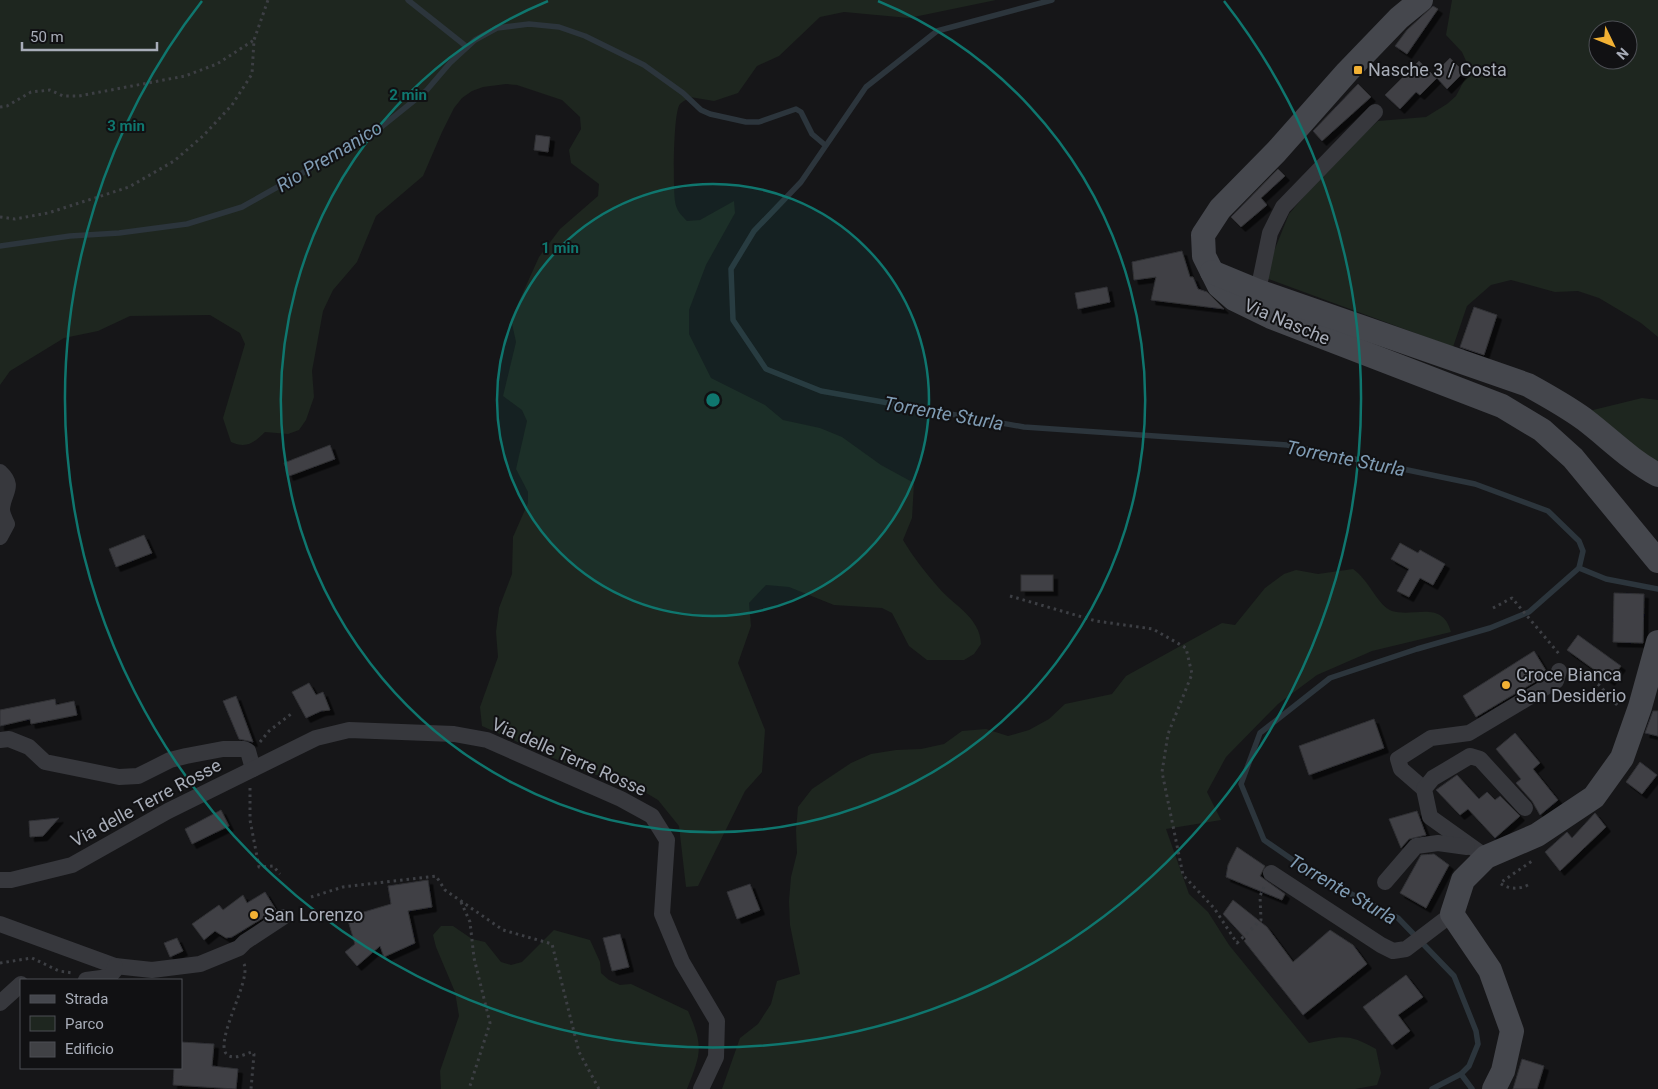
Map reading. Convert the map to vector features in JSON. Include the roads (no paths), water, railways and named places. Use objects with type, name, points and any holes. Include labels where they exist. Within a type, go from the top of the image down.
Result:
[{"type":"street","name":"Via Nasche","points":[[1421,0],[1399,18],[1353,65],[1209,223],[1203,235],[1204,256],[1219,286],[1234,299],[1271,317],[1502,406],[1542,430],[1573,458],[1658,561]]},
{"type":"street","points":[[1258,291],[1270,233],[1283,207],[1375,112]]},
{"type":"street","points":[[1212,272],[1258,291],[1528,385],[1572,411],[1638,464],[1658,475]]},
{"type":"street","points":[[0,472],[6,478],[9,486],[2,511],[7,524],[0,537]]},
{"type":"street","points":[[1385,882],[1416,846],[1438,843],[1479,852],[1537,835],[1594,797],[1622,758],[1640,707],[1658,642]]},
{"type":"street","points":[[1479,852],[1430,817],[1424,789],[1401,769],[1398,759],[1431,738],[1469,733],[1556,681],[1566,667]]},
{"type":"street","name":"Via delle Terre Rosse","points":[[0,880],[12,880],[72,865],[168,811],[316,738],[350,730],[454,734],[487,740],[620,799],[652,816],[667,840],[662,914],[682,962],[717,1021],[716,1057],[702,1089]]},
{"type":"street","points":[[0,740],[9,739],[29,747],[45,762],[119,777],[138,776],[170,760],[223,749],[244,749],[248,751],[256,767]]},
{"type":"street","points":[[1424,789],[1433,778],[1470,756],[1480,759],[1525,808]]},
{"type":"street","points":[[1270,873],[1381,946],[1393,951],[1406,949],[1445,918],[1479,852]]},
{"type":"street","points":[[0,924],[115,966],[152,970],[200,964],[232,951],[283,917]]},
{"type":"street","points":[[1445,918],[1490,970],[1512,1031],[1504,1071],[1494,1089]]},
{"type":"street","points":[[90,979],[113,974],[115,966]]},
{"type":"street","points":[[0,1003],[20,985]]},
{"type":"waterway","points":[[408,0],[467,47]]},
{"type":"waterway","name":"Torrente Sturla","points":[[1052,0],[937,31],[866,87],[801,182],[754,231],[731,269],[733,320],[766,369],[821,391],[1024,427],[1287,445],[1475,484],[1548,511],[1579,541],[1583,551],[1579,568],[1529,612],[1490,628],[1417,649],[1330,678],[1260,733],[1241,784],[1264,840],[1316,876],[1398,918],[1454,976],[1476,1031],[1478,1044],[1469,1066],[1461,1074],[1432,1089]]},
{"type":"waterway","name":"Rio Premanico","points":[[0,246],[70,236],[119,233],[187,224],[242,207],[375,132],[426,91],[450,63],[475,40],[497,28],[529,24],[559,27],[585,36],[644,65],[683,93],[701,110],[710,114],[746,122],[759,122],[796,109],[801,112],[812,134],[825,145]]},
{"type":"waterway","points":[[1579,568],[1606,579],[1658,589]]},
{"type":"waterway","points":[[1461,1074],[1472,1089]]},
{"type":"place","name":"Nasche 3 / Costa","points":[[1358,70]]},
{"type":"place","name":"Croce Bianca San Desiderio","points":[[1506,685]]},
{"type":"place","name":"San Lorenzo","points":[[254,915]]}]
